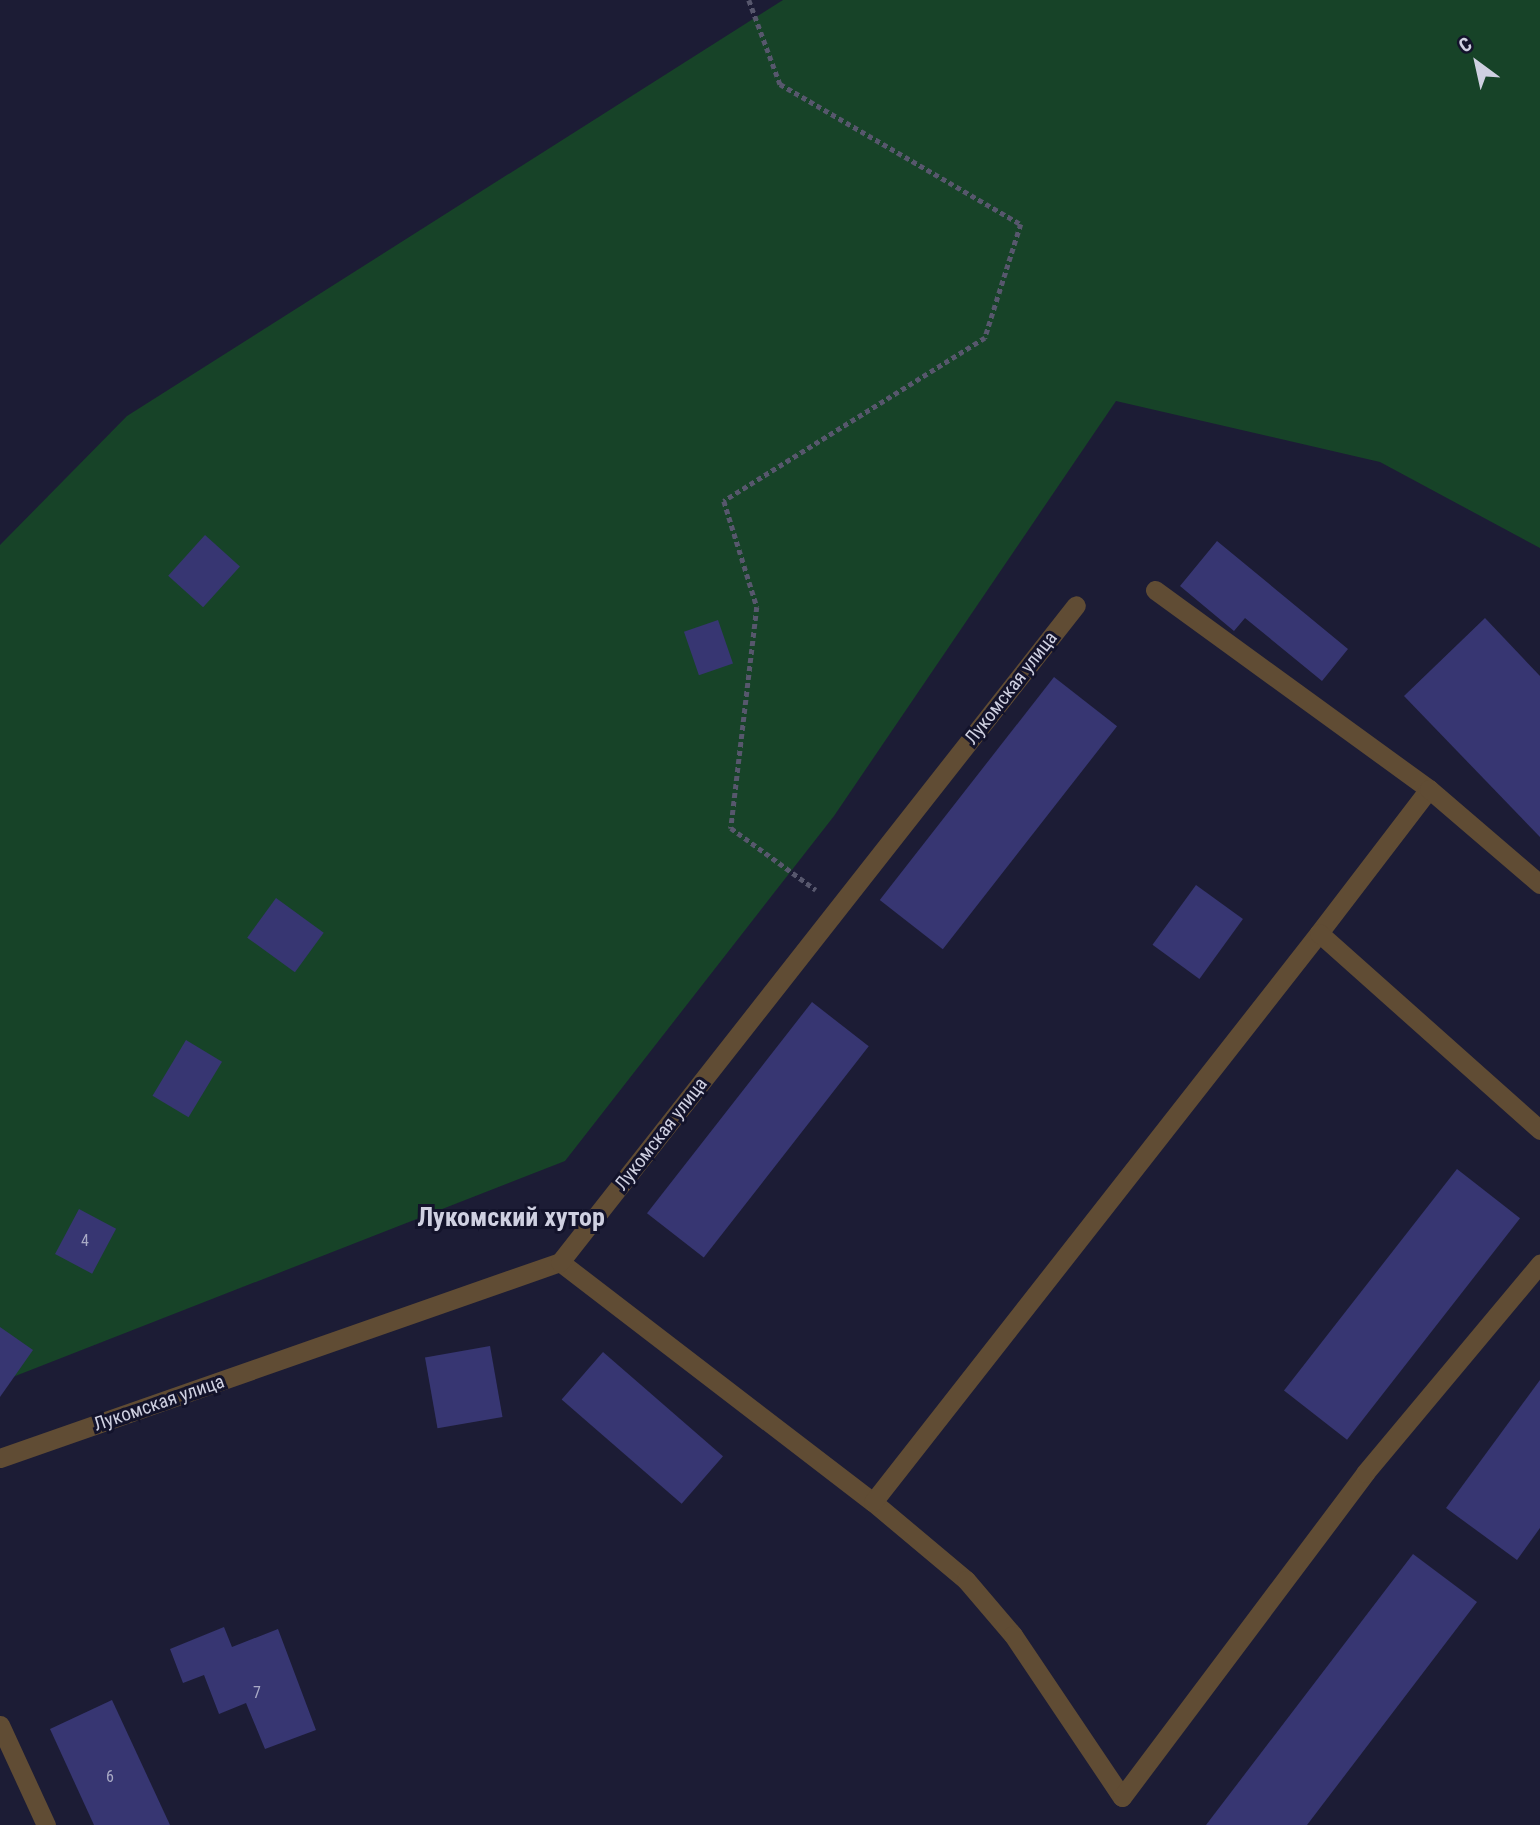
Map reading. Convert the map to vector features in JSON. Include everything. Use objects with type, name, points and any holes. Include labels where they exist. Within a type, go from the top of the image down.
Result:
[{"type":"street","points":[[1155,590],[1430,789],[1540,884]]},
{"type":"street","name":"Лукомская улица","points":[[0,1458],[560,1262],[1076,605]]},
{"type":"street","points":[[873,1502],[1430,789]]},
{"type":"street","points":[[1319,933],[1540,1130]]},
{"type":"street","points":[[560,1262],[873,1502],[966,1580],[1013,1635],[1122,1797],[1365,1473],[1540,1264]]},
{"type":"street","points":[[0,1725],[46,1825]]},
{"type":"path","points":[[749,0],[780,84],[1021,224],[985,338],[724,501],[757,607],[731,828],[839,907]]},
{"type":"green space","points":[[783,0],[1540,0],[1540,548],[1380,462],[1116,401],[834,816],[565,1161],[0,1382],[0,545],[127,416]]},
{"type":"building","points":[[205,535],[240,566],[203,607],[168,576]]},
{"type":"building","points":[[1217,541],[1348,649],[1322,681],[1245,618],[1234,631],[1180,586]]},
{"type":"building","points":[[1485,618],[1540,676],[1540,837],[1404,696]]},
{"type":"building","points":[[718,620],[733,663],[699,675],[684,632]]},
{"type":"building","points":[[1054,677],[1117,726],[943,949],[880,900]]},
{"type":"building","points":[[1196,885],[1243,919],[1199,979],[1153,945]]},
{"type":"building","points":[[276,898],[324,933],[295,972],[247,938]]},
{"type":"building","points":[[812,1002],[869,1046],[704,1258],[647,1213]]},
{"type":"building","points":[[186,1040],[222,1062],[189,1117],[153,1096]]},
{"type":"building","points":[[1457,1169],[1520,1218],[1347,1440],[1284,1390]]},
{"type":"building","points":[[79,1209],[116,1229],[92,1274],[55,1254]]},
{"type":"building","points":[[0,1327],[33,1350],[0,1397]]},
{"type":"building","points":[[490,1346],[503,1417],[438,1428],[425,1357]]},
{"type":"building","points":[[603,1352],[723,1456],[682,1504],[562,1400]]},
{"type":"building","points":[[1540,1380],[1540,1528],[1517,1560],[1446,1508]]},
{"type":"building","points":[[1413,1554],[1477,1602],[1307,1825],[1206,1825]]},
{"type":"building","points":[[224,1627],[232,1647],[278,1629],[316,1730],[265,1749],[246,1703],[219,1714],[204,1675],[183,1683],[170,1649]]},
{"type":"building","points":[[112,1700],[170,1825],[94,1825],[50,1729]]},
{"type":"district","name":"Лукомский хутор","points":[[511,1218]]}]
